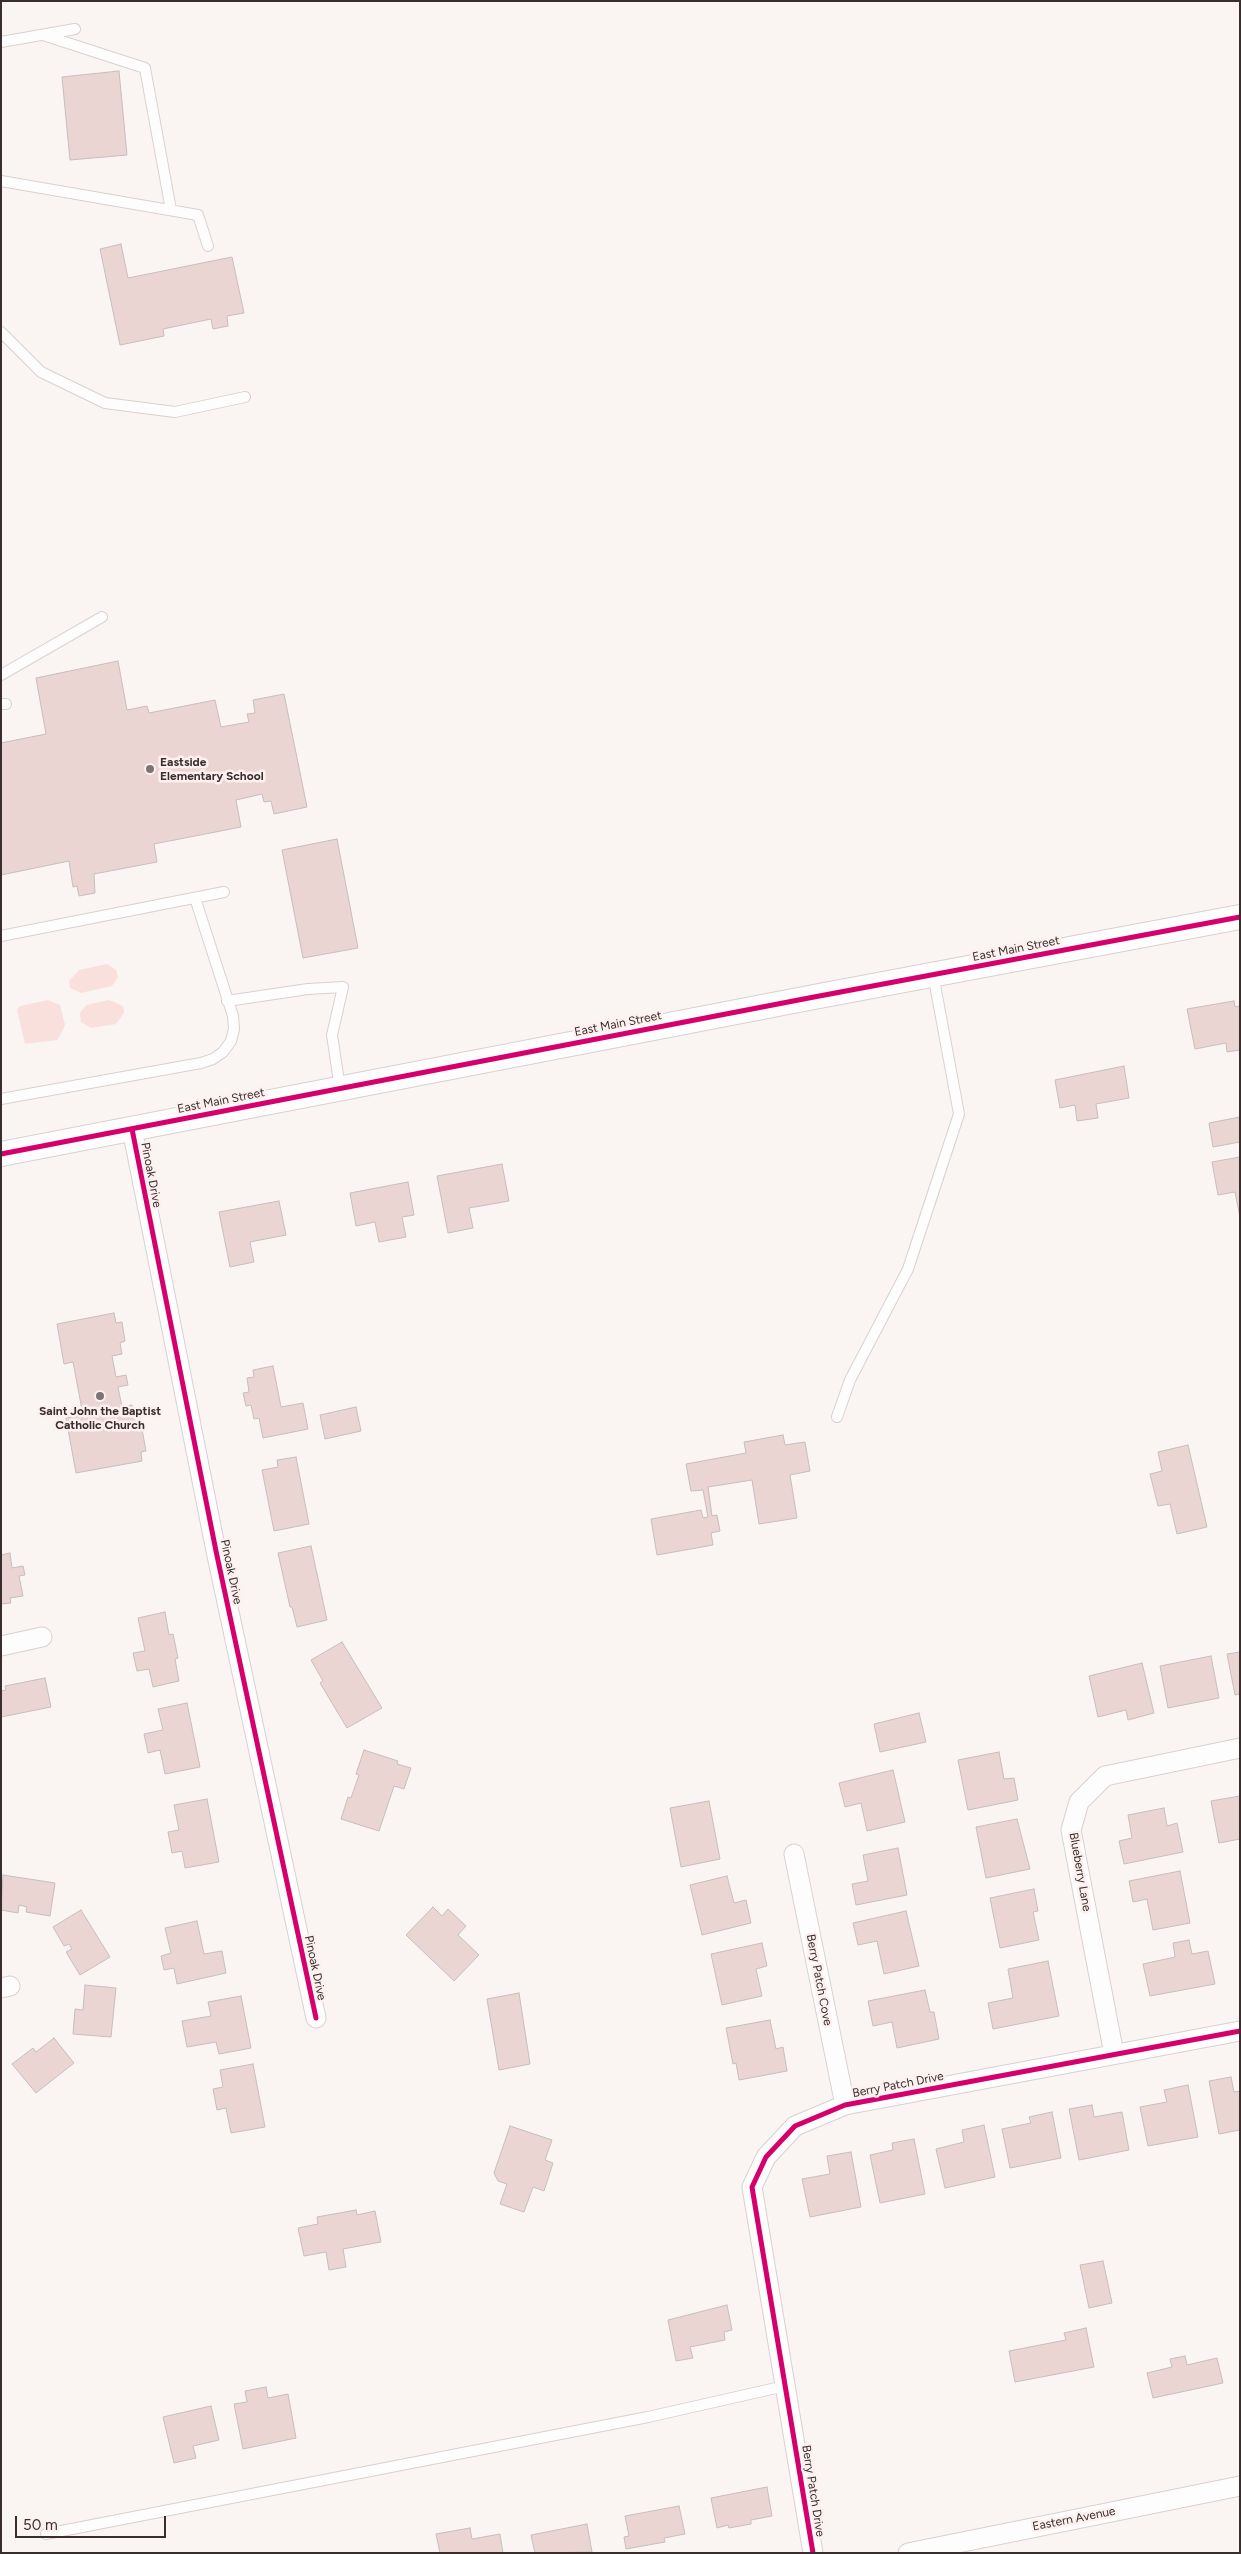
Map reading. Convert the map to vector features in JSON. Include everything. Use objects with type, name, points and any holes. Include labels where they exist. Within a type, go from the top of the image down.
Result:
[{"type":"street","name":"East Main Street","points":[[1,1154],[933,974],[1240,917]]},
{"type":"street","name":"Pinoak Drive","points":[[132,1129],[216,1551],[316,2018]]},
{"type":"street","points":[[1,1646],[42,1638]]},
{"type":"street","name":"Blueberry Lane","points":[[1114,2054],[1071,1830],[1079,1802],[1105,1776],[1240,1748]]},
{"type":"street","name":"Berry Patch Cove","points":[[794,1854],[845,2105]]},
{"type":"street","name":"Berry Patch Drive","points":[[813,2553],[752,2187],[766,2157],[795,2126],[845,2105],[1240,2031]]},
{"type":"street","name":"Eastern Avenue","points":[[908,2553],[1240,2486]]},
{"type":"lane","points":[[1,42],[75,29]]},
{"type":"lane","points":[[42,34],[145,68],[171,210]]},
{"type":"lane","points":[[1,181],[198,215],[208,246]]},
{"type":"lane","points":[[1,332],[41,372],[105,403],[175,412],[245,397]]},
{"type":"lane","points":[[1,675],[102,616]]},
{"type":"lane","points":[[1,936],[224,892]]},
{"type":"lane","points":[[1,1099],[213,1059],[223,1052],[231,1041],[234,1029],[233,1016],[195,898]]},
{"type":"lane","points":[[837,1416],[850,1380],[908,1268],[959,1114],[933,974]]},
{"type":"lane","points":[[227,1001],[308,989],[343,987],[332,1036],[340,1088]]},
{"type":"lane","points":[[46,2534],[639,2418],[785,2386]]},
{"type":"shaded area","points":[[107,964],[116,970],[118,977],[112,986],[81,993],[70,988],[69,981],[79,970]]},
{"type":"shaded area","points":[[48,1000],[60,1005],[65,1025],[61,1034],[57,1040],[25,1044],[17,1010],[20,1006]]},
{"type":"shaded area","points":[[109,1000],[123,1006],[124,1009],[124,1013],[116,1024],[91,1028],[81,1022],[80,1013],[86,1005]]},
{"type":"building","points":[[119,71],[127,155],[70,160],[62,77]]},
{"type":"building","points":[[121,244],[128,278],[232,257],[244,313],[227,316],[228,326],[213,329],[211,319],[163,329],[164,336],[120,345],[100,249]]},
{"type":"building","name":"Eastside Elementary School","points":[[118,661],[127,710],[147,706],[149,713],[215,700],[221,727],[249,722],[247,714],[255,713],[253,700],[284,694],[307,807],[274,814],[271,801],[264,802],[262,794],[236,800],[241,827],[154,844],[157,862],[94,874],[95,893],[79,896],[77,886],[73,887],[69,861],[1,875],[1,743],[46,734],[36,678]]},
{"type":"building","points":[[337,839],[358,948],[303,958],[282,850]]},
{"type":"building","points":[[1234,1001],[1235,1007],[1240,1006],[1240,1050],[1227,1052],[1226,1043],[1195,1049],[1187,1009]]},
{"type":"building","points":[[1124,1066],[1129,1098],[1096,1104],[1098,1118],[1077,1121],[1075,1105],[1060,1108],[1055,1080]]},
{"type":"building","points":[[1240,1117],[1240,1142],[1213,1147],[1209,1123]]},
{"type":"building","points":[[1240,1157],[1240,1217],[1235,1192],[1218,1195],[1212,1162]]},
{"type":"building","points":[[502,1164],[509,1201],[469,1208],[473,1228],[448,1233],[437,1176]]},
{"type":"building","points":[[408,1182],[414,1215],[402,1217],[406,1237],[379,1242],[375,1222],[356,1226],[350,1193]]},
{"type":"building","points":[[279,1201],[286,1235],[250,1242],[254,1262],[230,1267],[219,1212]]},
{"type":"building","name":"Saint John the Baptist Catholic Church","points":[[114,1313],[116,1323],[122,1322],[125,1341],[120,1343],[122,1354],[112,1356],[116,1377],[126,1375],[128,1385],[118,1387],[122,1407],[132,1405],[134,1415],[139,1413],[146,1451],[141,1452],[142,1461],[76,1473],[66,1418],[83,1415],[73,1362],[64,1364],[57,1324]]},
{"type":"building","points":[[273,1366],[281,1407],[303,1403],[308,1429],[263,1438],[259,1418],[254,1419],[251,1405],[246,1406],[243,1393],[249,1392],[247,1378],[254,1377],[253,1370]]},
{"type":"building","points":[[356,1407],[361,1431],[325,1439],[320,1415]]},
{"type":"building","points":[[783,1435],[785,1445],[805,1442],[810,1471],[790,1475],[797,1518],[759,1524],[752,1480],[708,1487],[712,1516],[717,1515],[720,1531],[711,1533],[713,1545],[657,1555],[651,1519],[701,1510],[703,1518],[708,1517],[703,1490],[691,1491],[686,1464],[746,1453],[744,1442]]},
{"type":"building","points":[[1188,1445],[1207,1527],[1177,1534],[1170,1504],[1158,1506],[1150,1474],[1162,1471],[1158,1452]]},
{"type":"building","points":[[296,1457],[309,1524],[274,1531],[262,1470],[278,1467],[277,1460]]},
{"type":"building","points":[[311,1546],[327,1620],[297,1627],[292,1607],[290,1607],[278,1553]]},
{"type":"building","points":[[10,1553],[12,1568],[23,1566],[25,1575],[19,1576],[23,1596],[10,1598],[11,1603],[1,1604],[1,1555]]},
{"type":"building","points":[[165,1612],[169,1635],[173,1634],[178,1658],[175,1659],[179,1681],[153,1687],[149,1669],[137,1671],[133,1653],[145,1651],[138,1618]]},
{"type":"building","points":[[342,1642],[382,1708],[347,1728],[320,1683],[323,1681],[311,1660]]},
{"type":"building","points":[[1240,1652],[1240,1694],[1235,1695],[1227,1654]]},
{"type":"building","points":[[1211,1656],[1219,1698],[1168,1708],[1160,1666]]},
{"type":"building","points":[[1142,1663],[1154,1713],[1128,1720],[1126,1710],[1098,1717],[1089,1676]]},
{"type":"building","points":[[45,1678],[51,1707],[1,1717],[1,1691],[6,1690],[5,1686]]},
{"type":"building","points":[[187,1703],[200,1767],[165,1774],[160,1750],[148,1753],[144,1734],[163,1730],[158,1709]]},
{"type":"building","points":[[919,1713],[926,1742],[880,1752],[874,1724]]},
{"type":"building","points":[[364,1750],[398,1761],[397,1764],[411,1768],[404,1789],[394,1786],[379,1831],[341,1819],[348,1797],[351,1798],[359,1775],[356,1774]]},
{"type":"building","points":[[999,1752],[1004,1779],[1014,1778],[1018,1800],[968,1810],[958,1760]]},
{"type":"building","points":[[893,1770],[905,1822],[867,1831],[861,1803],[845,1807],[839,1783]]},
{"type":"building","points":[[1240,1796],[1240,1839],[1219,1843],[1211,1801]]},
{"type":"building","points":[[207,1799],[219,1862],[185,1868],[182,1851],[172,1853],[168,1832],[179,1830],[174,1805]]},
{"type":"building","points":[[709,1801],[720,1859],[681,1867],[670,1808]]},
{"type":"building","points":[[1164,1808],[1167,1826],[1177,1823],[1183,1852],[1124,1864],[1119,1841],[1132,1838],[1128,1815]]},
{"type":"building","points":[[1017,1819],[1030,1869],[986,1878],[976,1827]]},
{"type":"building","points":[[898,1848],[907,1895],[856,1905],[852,1884],[868,1881],[863,1855]]},
{"type":"building","points":[[1180,1871],[1190,1923],[1153,1930],[1147,1899],[1133,1902],[1129,1881]]},
{"type":"building","points":[[3,1875],[55,1883],[50,1916],[26,1912],[27,1907],[19,1905],[18,1913],[1,1910]]},
{"type":"building","points":[[727,1876],[734,1903],[746,1900],[751,1923],[702,1935],[690,1885]]},
{"type":"building","points":[[1034,1889],[1038,1911],[1033,1912],[1039,1940],[1000,1948],[990,1898]]},
{"type":"building","points":[[433,1907],[442,1916],[448,1909],[466,1926],[458,1935],[479,1955],[454,1981],[406,1935]]},
{"type":"building","points":[[81,1910],[110,1957],[80,1975],[66,1952],[72,1949],[69,1944],[64,1946],[53,1927]]},
{"type":"building","points":[[906,1911],[919,1966],[884,1974],[877,1941],[858,1945],[853,1923]]},
{"type":"building","points":[[197,1921],[204,1954],[222,1951],[226,1973],[177,1984],[174,1968],[164,1970],[161,1956],[171,1953],[165,1928]]},
{"type":"building","points":[[1189,1940],[1192,1954],[1208,1951],[1215,1984],[1150,1996],[1143,1964],[1175,1957],[1173,1943]]},
{"type":"building","points":[[762,1943],[767,1966],[756,1969],[762,1996],[722,2005],[711,1954]]},
{"type":"building","points":[[1048,1961],[1059,2016],[993,2029],[988,2003],[1013,1998],[1008,1969]]},
{"type":"building","points":[[85,1985],[116,1988],[111,2037],[73,2034],[75,2009],[83,2010]]},
{"type":"building","points":[[925,1990],[930,2012],[934,2012],[939,2039],[897,2048],[892,2022],[873,2026],[868,2001]]},
{"type":"building","points":[[519,1993],[530,2064],[499,2070],[487,1999]]},
{"type":"building","points":[[241,1996],[251,2048],[219,2054],[216,2042],[187,2047],[182,2021],[211,2016],[208,2002]]},
{"type":"building","points":[[770,2020],[776,2049],[783,2047],[787,2071],[739,2080],[736,2063],[733,2064],[726,2028]]},
{"type":"building","points":[[54,2038],[74,2063],[36,2093],[12,2064],[33,2048],[36,2052]]},
{"type":"building","points":[[253,2064],[265,2127],[231,2133],[226,2108],[217,2110],[213,2089],[223,2087],[220,2070]]},
{"type":"building","points":[[1231,2077],[1234,2092],[1240,2091],[1240,2130],[1219,2134],[1209,2081]]},
{"type":"building","points":[[1188,2085],[1198,2137],[1148,2146],[1140,2107],[1167,2102],[1164,2090]]},
{"type":"building","points":[[1092,2105],[1094,2117],[1122,2112],[1129,2150],[1079,2160],[1069,2109]]},
{"type":"building","points":[[1052,2112],[1061,2158],[1010,2168],[1002,2129],[1031,2123],[1029,2117]]},
{"type":"building","points":[[984,2125],[995,2177],[945,2188],[936,2149],[964,2142],[962,2130]]},
{"type":"building","points":[[510,2126],[552,2140],[545,2160],[553,2163],[544,2191],[533,2187],[524,2212],[500,2204],[507,2184],[498,2181],[494,2173]]},
{"type":"building","points":[[914,2139],[925,2194],[880,2203],[870,2155],[893,2150],[892,2143]]},
{"type":"building","points":[[851,2152],[861,2207],[810,2217],[802,2179],[830,2174],[827,2156]]},
{"type":"building","points":[[356,2210],[357,2215],[375,2211],[381,2242],[343,2249],[346,2267],[329,2270],[326,2252],[304,2256],[298,2228],[318,2224],[317,2217]]},
{"type":"building","points":[[1103,2261],[1112,2303],[1089,2308],[1080,2265]]},
{"type":"building","points":[[727,2305],[732,2330],[724,2332],[725,2340],[690,2347],[693,2358],[676,2361],[668,2320]]},
{"type":"building","points":[[1086,2328],[1094,2367],[1015,2382],[1009,2351],[1066,2340],[1064,2333]]},
{"type":"building","points":[[1185,2356],[1187,2365],[1217,2358],[1223,2383],[1153,2398],[1147,2373],[1172,2367],[1170,2359]]},
{"type":"building","points":[[266,2387],[268,2398],[288,2394],[296,2438],[243,2449],[234,2404],[247,2402],[245,2391]]},
{"type":"building","points":[[211,2406],[219,2440],[193,2446],[196,2458],[174,2463],[163,2417]]},
{"type":"building","points":[[767,2487],[772,2516],[751,2520],[751,2524],[729,2528],[728,2525],[717,2528],[711,2498]]},
{"type":"building","points":[[679,2506],[685,2534],[664,2538],[665,2542],[626,2549],[624,2537],[629,2536],[625,2516]]},
{"type":"building","points":[[587,2524],[592,2552],[535,2553],[531,2535]]},
{"type":"building","points":[[470,2528],[472,2539],[500,2534],[503,2553],[440,2553],[436,2534]]},
{"type":"cycle path","points":[[1,1154],[1240,917]]},
{"type":"cycle path","points":[[132,1129],[216,1551],[316,2018]]},
{"type":"cycle path","points":[[813,2553],[752,2187],[766,2157],[795,2126],[845,2105],[1240,2031]]},
{"type":"place","name":"Eastside Elementary School","points":[[150,769]]},
{"type":"place","name":"Saint John the Baptist Catholic Church","points":[[100,1396]]}]
